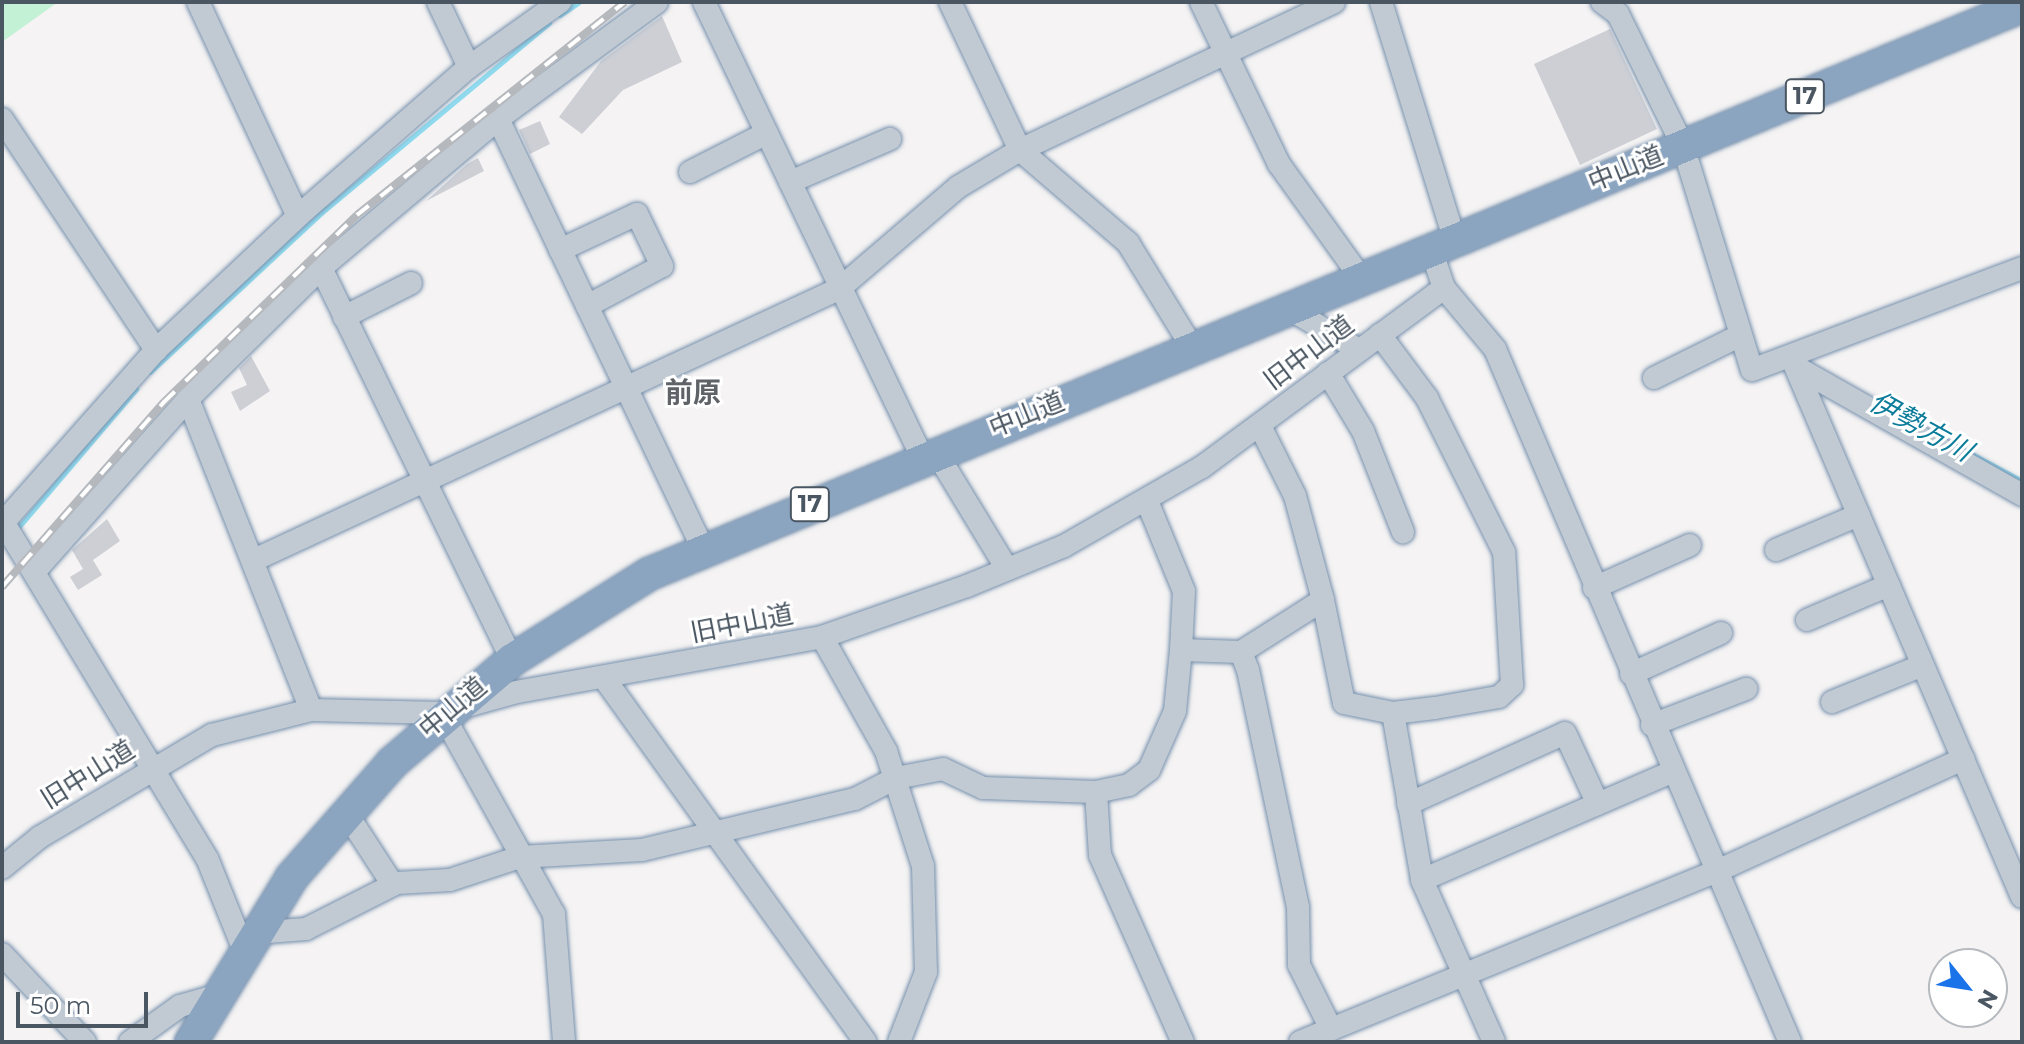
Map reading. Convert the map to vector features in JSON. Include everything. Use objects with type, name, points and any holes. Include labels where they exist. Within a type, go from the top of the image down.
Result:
[{"type":"highway","name":"中山道","points":[[191,1042],[249,941],[345,811],[442,713],[512,660],[703,548],[2022,6]]},
{"type":"street","points":[[198,2],[298,216]]},
{"type":"street","points":[[438,2],[469,67]]},
{"type":"street","points":[[560,2],[469,67],[298,216],[156,350],[2,522],[154,766],[207,858],[249,941],[306,929],[393,885],[450,880],[520,857],[642,850],[855,799],[896,778],[943,769],[983,788],[1096,792],[1129,785],[1149,770],[1175,711],[1181,650],[1184,591],[1147,501]]},
{"type":"street","points":[[35,571],[188,399],[321,268],[498,119],[657,2]]},
{"type":"street","points":[[704,2],[839,289],[929,455],[1007,569]]},
{"type":"street","points":[[950,2],[1020,150],[1128,243],[1192,347]]},
{"type":"street","points":[[1201,2],[1279,164],[1361,278]]},
{"type":"street","points":[[254,560],[839,289],[958,187],[1020,150],[1334,2]]},
{"type":"street","points":[[1381,2],[1443,244],[1444,288],[1495,349],[1672,772],[1790,1042]]},
{"type":"street","points":[[1602,2],[1618,14],[1683,146],[1739,336],[1752,370],[1794,363],[2022,268]]},
{"type":"street","points":[[2,119],[156,350]]},
{"type":"street","points":[[498,119],[703,548]]},
{"type":"street","points":[[690,172],[767,133]]},
{"type":"street","points":[[790,182],[890,139]]},
{"type":"street","points":[[560,250],[637,214],[662,266],[587,306]]},
{"type":"street","points":[[321,268],[512,660]]},
{"type":"street","points":[[344,317],[411,283]]},
{"type":"street","name":"旧中山道","points":[[2,868],[154,766],[212,735],[311,710],[442,713],[604,678],[822,637],[1007,569],[1147,501],[1260,426],[1444,288]]},
{"type":"street","points":[[1288,308],[1359,350]]},
{"type":"street","points":[[1260,426],[1295,496],[1323,600],[1344,703],[1393,713],[1499,697],[1512,685],[1504,552],[1427,398],[1380,335]]},
{"type":"street","points":[[1654,378],[1739,336]]},
{"type":"street","points":[[1794,363],[2022,495]]},
{"type":"street","points":[[1794,363],[2022,897]]},
{"type":"street","points":[[1328,373],[1363,431],[1403,532]]},
{"type":"street","points":[[188,399],[311,710]]},
{"type":"street","points":[[1776,550],[1859,515]]},
{"type":"street","points":[[1594,588],[1690,545]]},
{"type":"street","points":[[1807,620],[1889,585]]},
{"type":"street","points":[[1181,650],[1241,652],[1323,600]]},
{"type":"street","points":[[1631,674],[1721,633]]},
{"type":"street","points":[[822,637],[896,778],[923,866],[926,972],[899,1042]]},
{"type":"street","points":[[1241,652],[1298,907],[1299,965],[1331,1029]]},
{"type":"street","points":[[1832,702],[1923,665]]},
{"type":"street","points":[[604,678],[866,1042]]},
{"type":"street","points":[[1652,725],[1746,689]]},
{"type":"street","points":[[442,713],[554,914],[562,1039]]},
{"type":"street","points":[[1393,713],[1422,880],[1494,1042]]},
{"type":"street","points":[[1408,804],[1565,733],[1598,804]]},
{"type":"street","points":[[1300,1042],[1715,872],[1963,759]]},
{"type":"street","points":[[1422,880],[1672,772]]},
{"type":"street","points":[[1096,792],[1100,855],[1183,1042]]},
{"type":"street","points":[[345,811],[393,885]]},
{"type":"street","points":[[2,954],[85,1042]]},
{"type":"street","points":[[130,1042],[180,1006],[216,996]]},
{"type":"green space","points":[[2,2],[58,2],[2,42]]},
{"type":"building","points":[[662,16],[682,62],[623,90],[582,134],[559,117],[601,61]]},
{"type":"building","points":[[1610,29],[1657,129],[1580,165],[1534,64]]},
{"type":"building","points":[[540,121],[550,144],[530,154],[519,130]]},
{"type":"building","points":[[478,158],[484,171],[426,201],[467,164]]},
{"type":"building","points":[[251,356],[270,391],[240,411],[231,392],[247,385],[239,368]]},
{"type":"building","points":[[107,519],[120,541],[93,560],[102,575],[78,590],[70,577],[83,569],[72,550]]},
{"type":"waterway","points":[[560,15],[579,2]]},
{"type":"waterway","points":[[150,372],[321,213],[549,23]]},
{"type":"waterway","points":[[17,529],[136,389]]},
{"type":"waterway","name":"伊勢方川","points":[[1955,445],[2022,481]]},
{"type":"railway","points":[[2,587],[164,402],[357,215],[625,2]]},
{"type":"district","name":"前原","points":[[693,392]]}]
